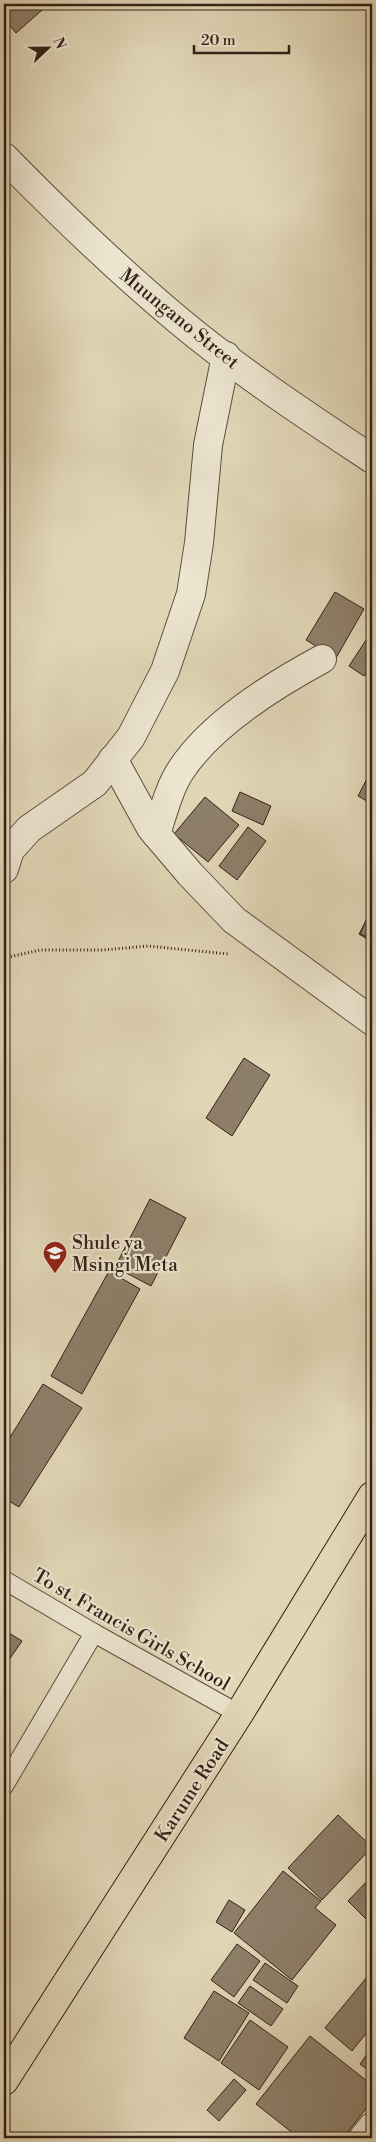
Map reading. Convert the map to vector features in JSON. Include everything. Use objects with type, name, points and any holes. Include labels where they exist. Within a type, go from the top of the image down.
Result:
[{"type":"highway","name":"Karume Road","points":[[4,2080],[239,1714],[372,1496]]},
{"type":"street","name":"Muungano Street","points":[[4,158],[74,229],[179,321],[280,397],[372,459]]},
{"type":"street","points":[[4,869],[10,850],[29,829],[95,783],[131,737],[165,671],[191,594],[199,543],[208,445],[226,356]]},
{"type":"street","points":[[156,834],[170,794],[181,770],[209,738],[232,718],[272,689],[322,659]]},
{"type":"street","points":[[113,759],[130,794],[156,834],[190,874],[234,920],[372,1021]]},
{"type":"street","points":[[363,2138],[372,2127]]},
{"type":"lane","name":"To st. Francis Girls School","points":[[4,1580],[239,1714]]},
{"type":"lane","points":[[4,1786],[94,1633]]},
{"type":"path","points":[[4,958],[40,950],[103,950],[148,946],[236,955]]},
{"type":"building","points":[[4,4],[49,4],[16,33],[4,19]]},
{"type":"building","points":[[335,592],[364,609],[336,658],[306,640]]},
{"type":"building","points":[[372,631],[372,668],[370,667],[364,676],[349,666]]},
{"type":"building","points":[[372,769],[372,804],[358,796]]},
{"type":"building","points":[[240,792],[271,806],[263,825],[232,811]]},
{"type":"building","points":[[205,797],[239,825],[208,862],[174,834]]},
{"type":"building","points":[[248,827],[266,841],[237,880],[219,866]]},
{"type":"building","points":[[372,910],[372,942],[359,934]]},
{"type":"building","points":[[370,911],[372,912],[372,939],[360,934]]},
{"type":"building","points":[[244,1058],[270,1075],[232,1136],[206,1118]]},
{"type":"building","points":[[150,1199],[186,1218],[151,1286],[115,1267]]},
{"type":"building","points":[[109,1271],[140,1289],[82,1394],[51,1376]]},
{"type":"building","points":[[43,1384],[82,1408],[19,1507],[9,1501],[4,1510],[4,1447]]},
{"type":"building","points":[[4,1630],[22,1641],[4,1667]]},
{"type":"building","points":[[338,1815],[372,1847],[322,1900],[288,1868]]},
{"type":"building","points":[[283,1871],[321,1901],[315,1908],[336,1925],[292,1980],[234,1933]]},
{"type":"building","points":[[372,1876],[372,1925],[348,1901]]},
{"type":"building","points":[[229,1900],[245,1910],[232,1932],[216,1922]]},
{"type":"building","points":[[237,1944],[260,1961],[234,1997],[211,1980]]},
{"type":"building","points":[[265,1963],[298,1986],[287,2003],[253,1980]]},
{"type":"building","points":[[372,1971],[372,2026],[352,2051],[325,2028]]},
{"type":"building","points":[[250,1986],[283,2009],[271,2026],[238,2003]]},
{"type":"building","points":[[214,1991],[249,2013],[219,2061],[184,2038]]},
{"type":"building","points":[[250,2020],[288,2047],[259,2090],[221,2063]]},
{"type":"building","points":[[310,2036],[372,2085],[372,2101],[343,2138],[299,2138],[256,2104]]},
{"type":"building","points":[[372,2047],[372,2073],[360,2064]]},
{"type":"building","points":[[234,2079],[246,2090],[219,2121],[207,2110]]},
{"type":"place","name":"Shule ya Msingi Meta","points":[[55,1274]]}]
